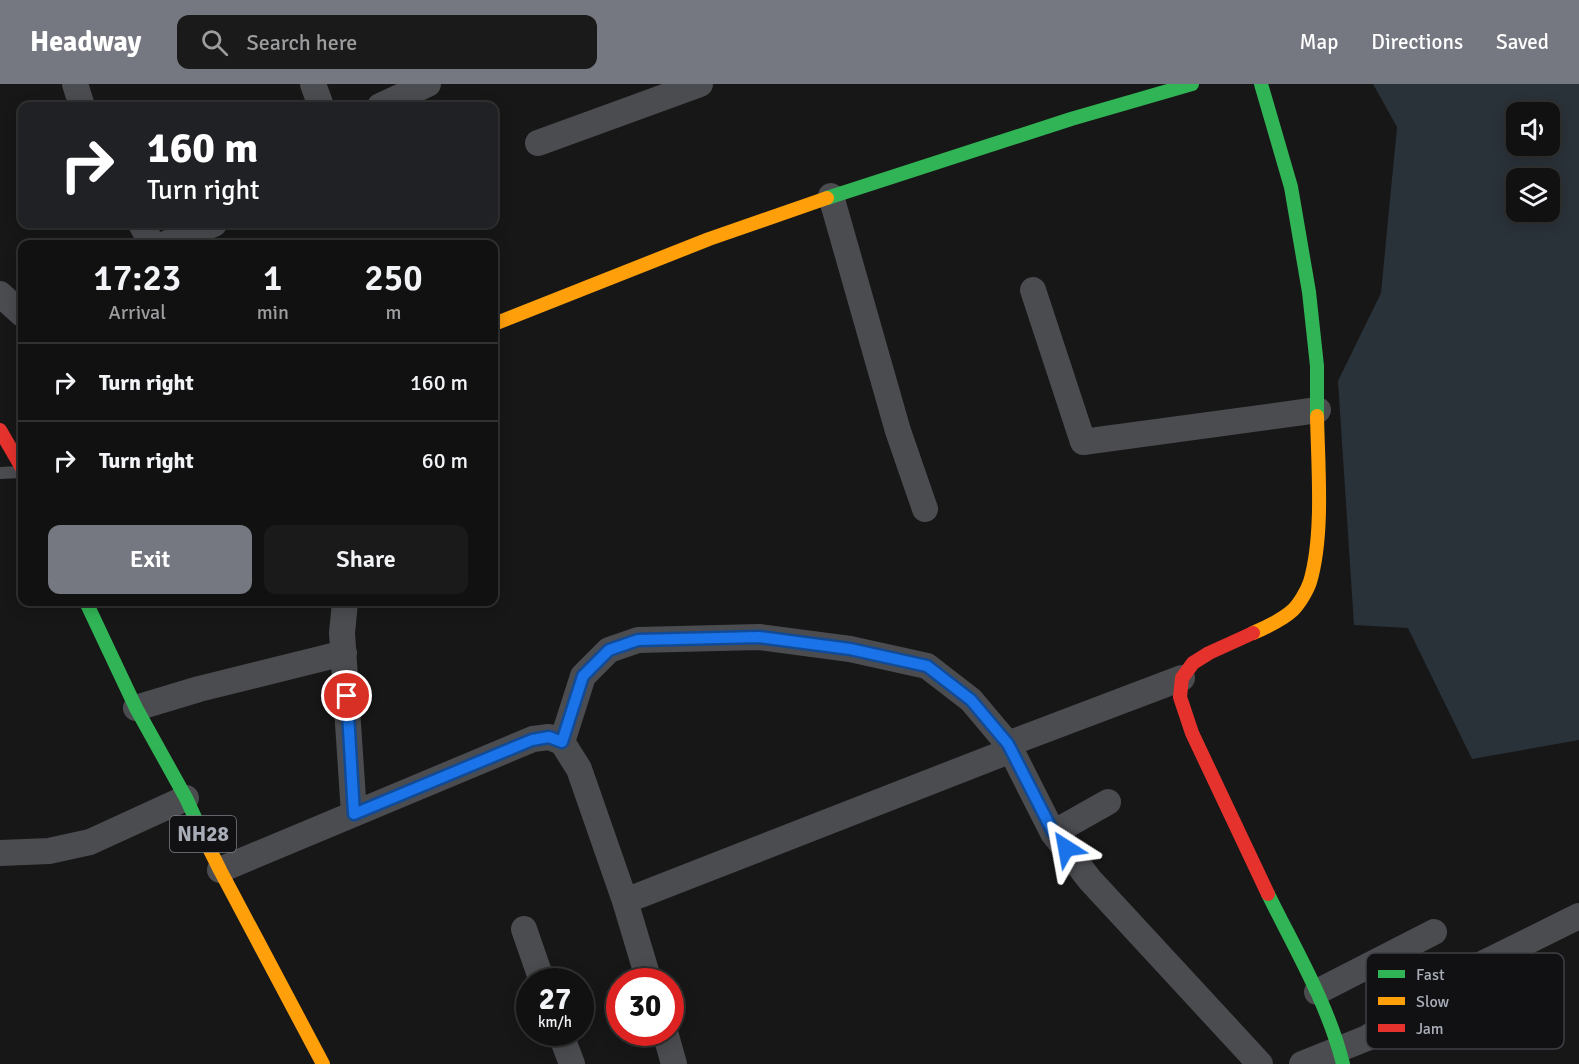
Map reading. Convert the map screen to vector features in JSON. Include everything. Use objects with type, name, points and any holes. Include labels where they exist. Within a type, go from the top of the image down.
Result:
[{"type":"main road","points":[[498,322],[709,239],[831,196],[1071,119],[1192,84]]},
{"type":"main road","points":[[1261,84],[1291,187],[1309,292],[1317,366],[1318,410],[1318,513],[1315,559],[1309,585],[1294,609],[1272,625],[1209,653],[1193,663],[1182,678],[1180,697],[1192,733],[1258,875],[1317,992],[1341,1056]]},
{"type":"main road","points":[[0,430],[18,463]]},
{"type":"main road","name":"NH28","points":[[88,606],[136,708],[186,798],[220,870],[323,1064]]},
{"type":"street","points":[[75,84],[81,102]]},
{"type":"street","points":[[313,84],[320,102]]},
{"type":"street","points":[[389,102],[428,84]]},
{"type":"street","points":[[538,143],[700,84]]},
{"type":"street","points":[[831,196],[894,420],[925,509]]},
{"type":"street","points":[[147,239],[196,228]]},
{"type":"street","points":[[1034,290],[1083,442],[1318,410]]},
{"type":"street","points":[[345,606],[342,633],[354,814]]},
{"type":"street","points":[[562,742],[583,676],[609,650],[638,640],[759,637],[850,649],[927,666],[971,700],[1008,744],[1053,832],[1090,880],[1260,1064]]},
{"type":"street","points":[[136,708],[199,689],[344,653]]},
{"type":"street","points":[[625,902],[999,755],[1008,744],[1182,678]]},
{"type":"street","points":[[220,870],[532,740],[549,737],[562,742],[579,769],[646,968]]},
{"type":"street","points":[[0,853],[49,851],[90,842],[186,798]]},
{"type":"street","points":[[1053,832],[1108,802]]},
{"type":"street","points":[[1504,953],[1579,916]]},
{"type":"street","points":[[524,929],[538,968]]},
{"type":"street","points":[[1393,953],[1434,932]]},
{"type":"street","points":[[1317,992],[1366,967]]},
{"type":"street","points":[[1302,1064],[1341,1056],[1366,1039]]},
{"type":"street","points":[[565,1046],[572,1064]]},
{"type":"street","points":[[669,1046],[674,1064]]},
{"type":"lane","points":[[0,473],[18,471]]},
{"type":"shaded area","points":[[1373,84],[1579,84],[1579,740],[1472,759],[1408,628],[1354,625],[1338,381],[1381,293],[1397,127]]},
{"type":"traffic: fast","points":[[827,198],[1071,119],[1192,84]]},
{"type":"traffic: fast","points":[[1261,84],[1291,187],[1309,292],[1317,366],[1317,416]]},
{"type":"traffic: fast","points":[[88,606],[136,708],[186,798],[207,844]]},
{"type":"traffic: fast","points":[[1268,894],[1320,998],[1343,1064]]},
{"type":"traffic: slow","points":[[498,322],[709,239],[827,198]]},
{"type":"traffic: slow","points":[[1253,633],[1269,626],[1293,610],[1303,597],[1310,582],[1319,522],[1317,416]]},
{"type":"traffic: slow","points":[[207,844],[323,1064]]},
{"type":"traffic: jam","points":[[0,430],[18,461]]},
{"type":"traffic: jam","points":[[1253,633],[1193,663],[1182,678],[1180,697],[1192,733],[1268,894]]},
{"type":"route","points":[[347,696],[354,814],[532,740],[549,737],[562,742],[583,676],[609,650],[638,640],[759,637],[850,649],[927,666],[971,700],[1008,744],[1053,832],[1066,848]]}]
